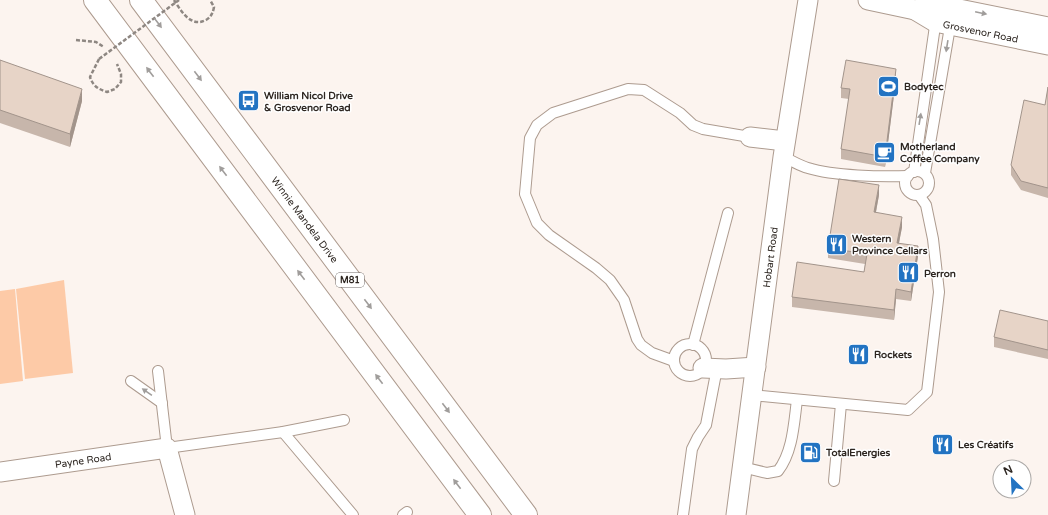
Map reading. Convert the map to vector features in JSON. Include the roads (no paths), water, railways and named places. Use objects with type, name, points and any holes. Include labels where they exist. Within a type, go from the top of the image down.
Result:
[{"type":"main road","points":[[95,0],[480,515]]},
{"type":"main road","name":"Winnie Mandela Drive","points":[[142,1],[526,515]]},
{"type":"street","name":"Hobart Road","points":[[736,515],[784,149],[808,0]]},
{"type":"street","name":"Grosvenor Road","points":[[868,0],[945,15],[1048,27]]},
{"type":"street","name":"Grosvenor Road","points":[[945,15],[1048,45]]},
{"type":"street","points":[[750,137],[784,149]]},
{"type":"street","points":[[710,368],[756,367]]},
{"type":"street","points":[[167,448],[185,515]]},
{"type":"street","name":"Payne Road","points":[[0,472],[167,448]]},
{"type":"lane","points":[[924,173],[945,15]]},
{"type":"lane","points":[[906,187],[911,174],[945,15]]},
{"type":"lane","points":[[674,361],[652,353],[641,345],[637,339],[624,300],[610,280],[596,268],[549,235],[537,223],[525,194],[530,138],[536,125],[552,113],[628,88],[644,90],[680,113],[693,125],[703,130],[750,137]]},
{"type":"lane","points":[[784,149],[808,168],[815,170],[886,177],[924,173]]},
{"type":"lane","points":[[886,177],[906,187],[911,193],[919,195],[925,193],[929,185],[928,177],[924,173]]},
{"type":"lane","points":[[752,394],[797,400],[908,410],[927,392],[939,292],[933,239],[926,205],[919,195]]},
{"type":"lane","points":[[693,345],[728,213]]},
{"type":"lane","points":[[683,515],[692,449],[706,425],[710,368],[703,351],[693,345],[682,346],[674,355],[676,368],[682,374],[690,376],[710,368]]},
{"type":"lane","points":[[158,371],[167,448],[283,432],[344,420]]},
{"type":"lane","points":[[131,381],[162,403]]},
{"type":"lane","points":[[742,468],[767,473],[778,471],[782,466],[791,440],[797,400]]},
{"type":"lane","points":[[834,481],[841,404]]},
{"type":"lane","points":[[283,432],[353,515]]},
{"type":"place","name":"Bodytec","points":[[888,86]]},
{"type":"place","name":"William Nicol Drive & Grosvenor Road","points":[[249,101]]},
{"type":"place","name":"Motherland Coffee Company","points":[[885,152]]},
{"type":"place","name":"Western Province Cellars","points":[[836,244]]},
{"type":"place","name":"Perron","points":[[909,273]]},
{"type":"place","name":"Rockets","points":[[859,354]]},
{"type":"place","name":"Les Créatifs","points":[[943,444]]},
{"type":"place","name":"TotalEnergies","points":[[810,452]]}]
